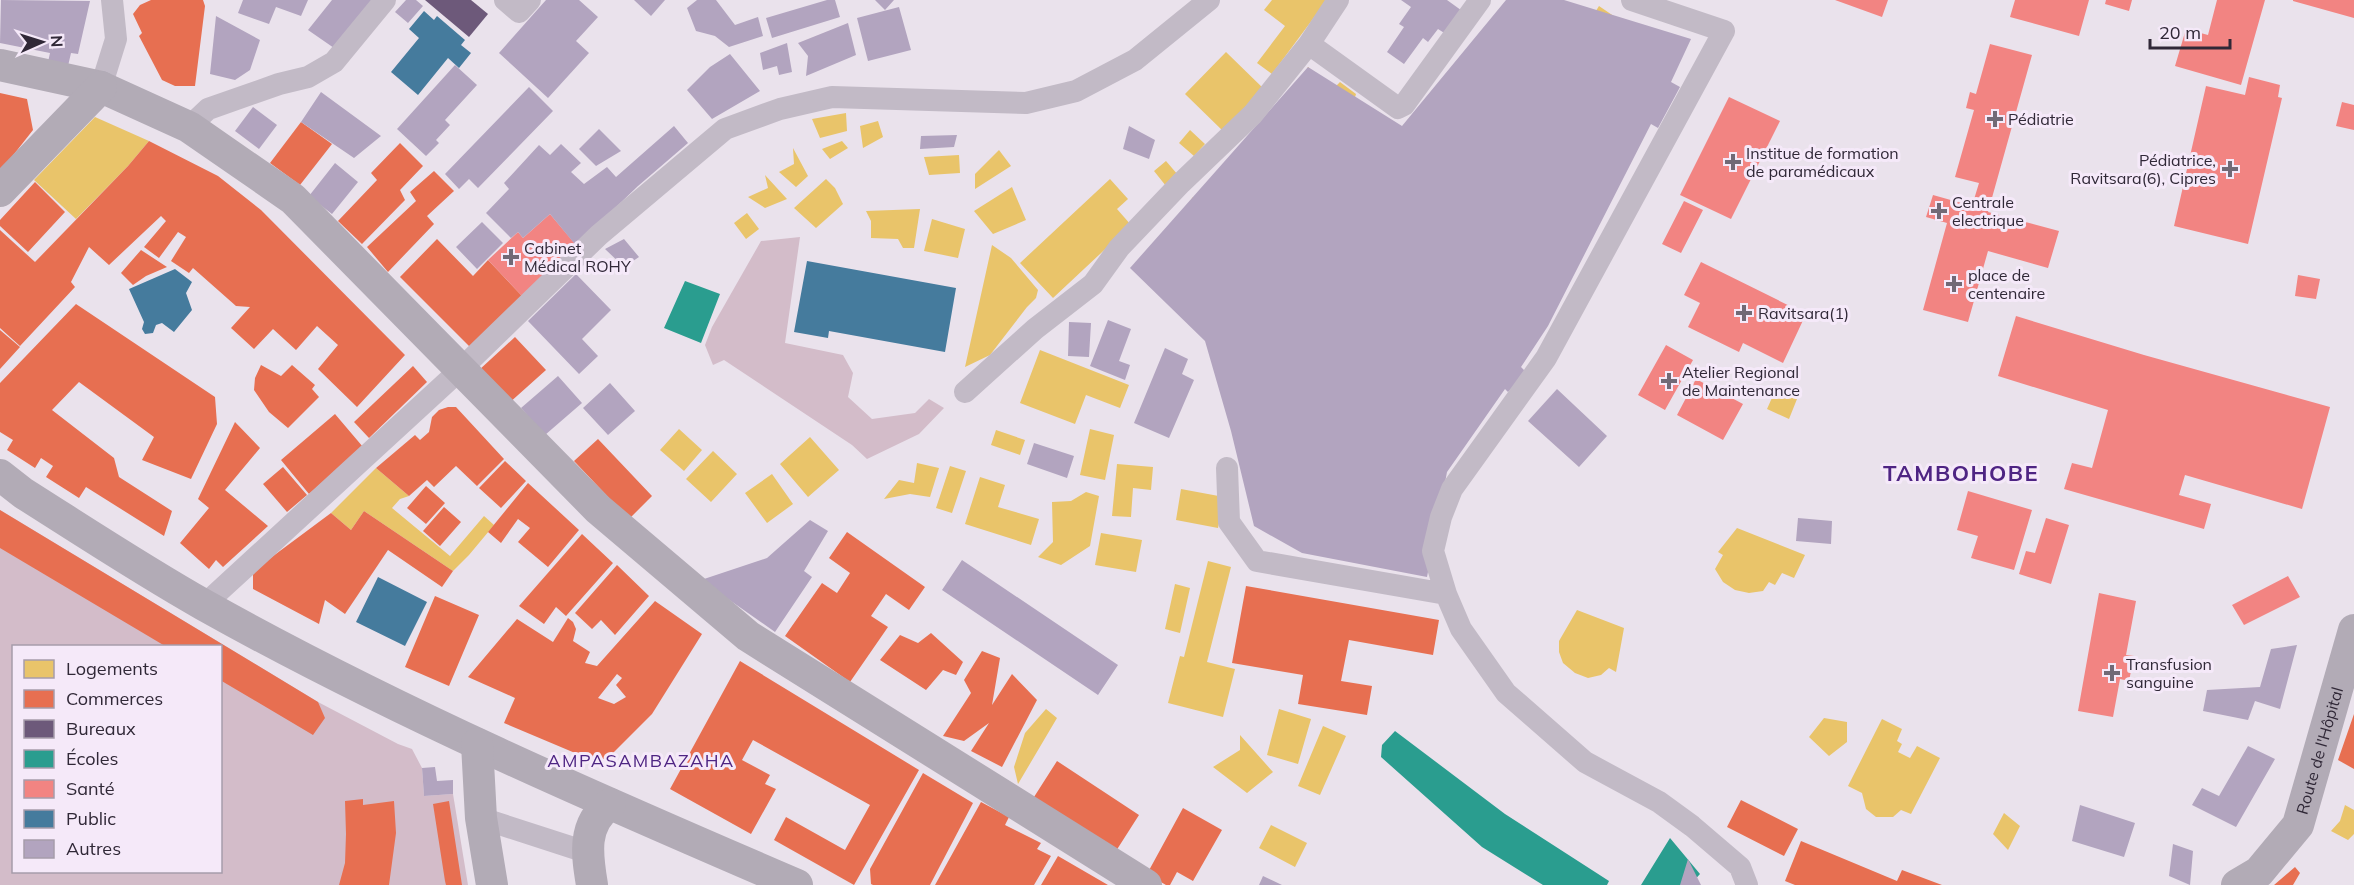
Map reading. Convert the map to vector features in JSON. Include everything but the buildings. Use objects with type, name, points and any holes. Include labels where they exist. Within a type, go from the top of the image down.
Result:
[{"type":"street","points":[[0,191],[101,87],[116,39],[112,0]]},
{"type":"street","points":[[189,127],[208,109],[308,77],[334,62],[385,0]]},
{"type":"street","points":[[505,0],[519,12],[530,0]]},
{"type":"street","points":[[204,605],[460,369],[599,235],[725,129],[780,109],[832,97],[1026,104],[1076,92],[1135,60],[1209,0]]},
{"type":"street","points":[[965,392],[1035,328],[1093,284],[1119,248],[1181,183],[1253,114],[1309,44],[1338,0]]},
{"type":"street","points":[[1309,44],[1398,108],[1404,105],[1480,0]]},
{"type":"street","points":[[1632,0],[1724,31],[1546,358],[1452,489],[1441,517],[1433,551],[1446,594],[1461,629],[1506,693],[1585,762],[1659,802],[1692,826],[1740,867],[1747,885]]},
{"type":"street","points":[[0,65],[101,87],[189,127],[293,199],[598,509],[748,636],[1146,885]]},
{"type":"street","points":[[1227,468],[1229,522],[1257,561],[1446,594]]},
{"type":"street","points":[[0,475],[23,493],[204,605],[343,678],[477,744],[797,885]]},
{"type":"street","name":"Route de l'Hôpital","points":[[2237,885],[2259,872],[2298,825],[2354,630]]},
{"type":"street","points":[[477,744],[480,818],[492,885]]},
{"type":"street","points":[[592,885],[586,852],[591,831],[601,810],[610,804]]},
{"type":"street","points":[[480,818],[586,852]]},
{"type":"shaded area","points":[[800,237],[785,343],[843,355],[853,373],[848,397],[872,419],[915,413],[929,399],[944,408],[919,434],[867,459],[852,445],[724,360],[713,365],[705,345],[712,327],[761,241]]},
{"type":"shaded area","points":[[0,510],[318,702],[412,749],[422,768],[424,796],[453,794],[468,885],[0,885]]},
{"type":"place","name":"Pédiatrie","points":[[1995,119]]},
{"type":"place","name":"Institue de formation de paramédicaux","points":[[1733,162]]},
{"type":"place","name":"Pédiatrice, Ravitsara(6), Cipres","points":[[2230,169]]},
{"type":"place","name":"Centrale electrique","points":[[1939,211]]},
{"type":"place","name":"Cabinet Médical ROHY","points":[[511,257]]},
{"type":"place","name":"place de centenaire","points":[[1954,284]]},
{"type":"place","name":"Ravitsara(1)","points":[[1744,313]]},
{"type":"place","name":"Atelier Regional de Maintenance","points":[[1669,381]]},
{"type":"place","name":"Transfusion sanguine","points":[[2112,673]]},
{"type":"district","name":"TAMBOHOBE","points":[[1961,473]]},
{"type":"district","name":"AMPASAMBAZAHA","points":[[641,760]]}]
